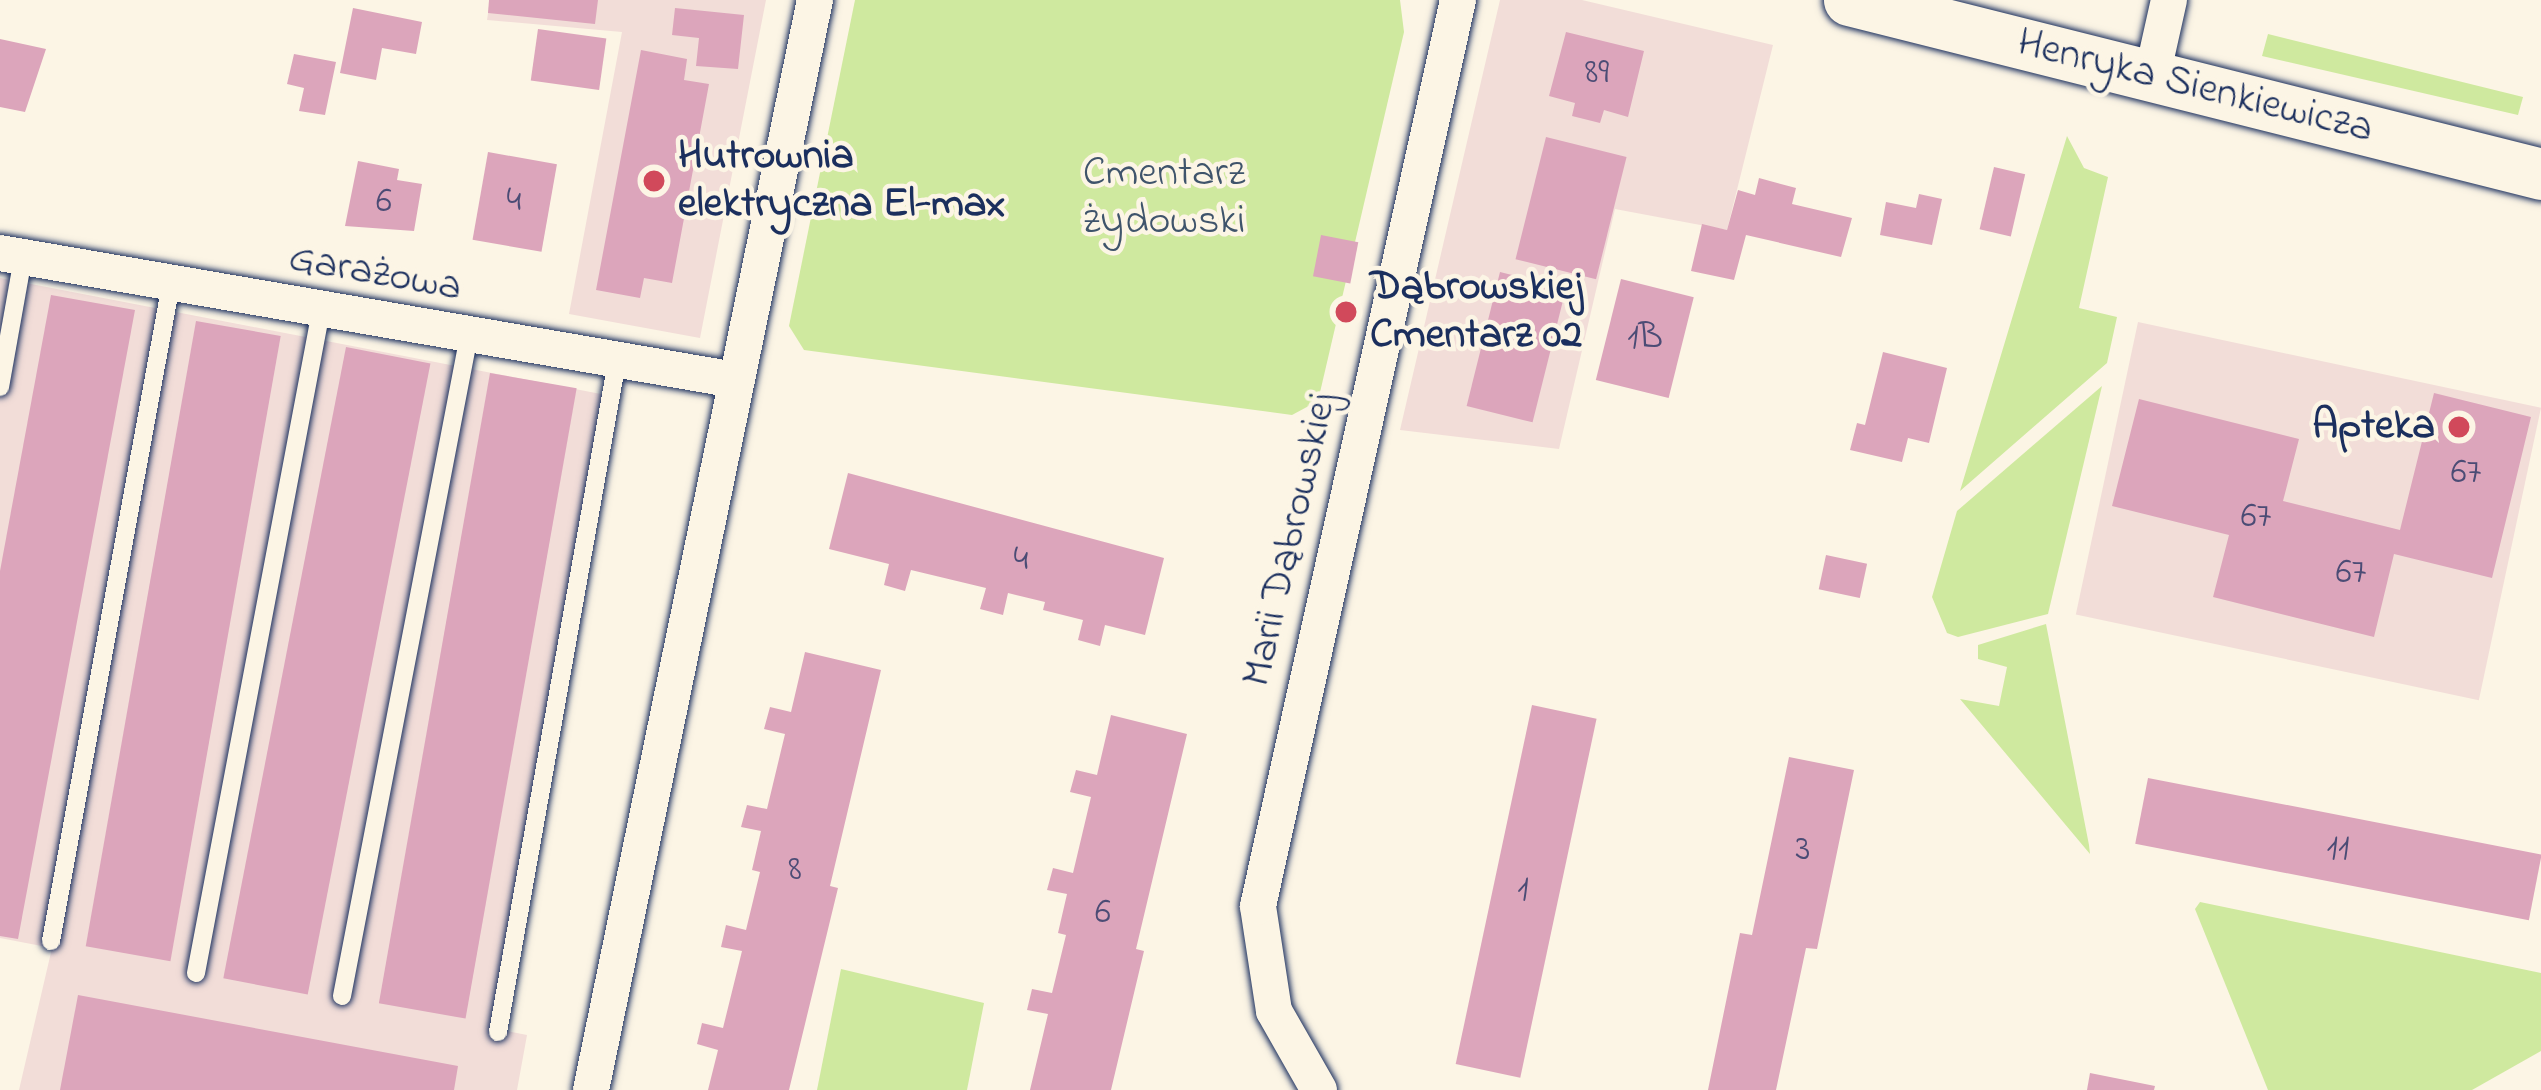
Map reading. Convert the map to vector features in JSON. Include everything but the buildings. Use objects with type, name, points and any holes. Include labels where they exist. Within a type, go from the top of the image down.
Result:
[{"type":"street","points":[[591,1090],[815,0]]},
{"type":"street","name":"Marii Dąbrowskiej","points":[[1319,1090],[1274,1011],[1258,906],[1458,0]]},
{"type":"street","name":"Henryka Sienkiewicza","points":[[1850,0],[2541,174]]},
{"type":"street","points":[[2152,76],[2169,0]]},
{"type":"street","name":"Garażowa","points":[[11,255],[734,380]]},
{"type":"lane","points":[[0,387],[11,255]]},
{"type":"lane","points":[[51,941],[170,284]]},
{"type":"lane","points":[[196,973],[322,310]]},
{"type":"lane","points":[[342,996],[469,335]]},
{"type":"lane","points":[[498,1032],[617,362]]},
{"type":"shaded area","points":[[490,0],[766,0],[700,338],[569,314],[622,32],[487,20]]},
{"type":"shaded area","points":[[1500,0],[1582,0],[1773,45],[1727,230],[1615,209],[1559,449],[1400,430]]},
{"type":"shaded area","points":[[0,278],[606,395],[492,1028],[527,1035],[517,1090],[19,1090],[52,948],[0,938]]},
{"type":"shaded area","points":[[2138,322],[2541,408],[2479,700],[2076,614]]},
{"type":"green space","name":"Cmentarz żydowski","points":[[855,0],[1400,0],[1404,32],[1318,401],[1292,415],[804,350],[789,326]]},
{"type":"green space","points":[[2268,34],[2523,97],[2518,115],[2262,56]]},
{"type":"green space","points":[[2067,136],[2084,168],[2108,177],[2079,308],[2117,317],[2107,363],[1960,491]]},
{"type":"green space","points":[[2102,386],[2048,614],[1958,637],[1947,633],[1932,597],[1957,511]]},
{"type":"green space","points":[[2046,624],[2090,854],[1960,699],[1999,706],[2007,667],[1978,659],[1978,645]]},
{"type":"green space","points":[[2200,902],[2541,973],[2541,1051],[2472,1090],[2268,1090],[2195,909]]},
{"type":"green space","points":[[841,969],[984,1003],[967,1090],[817,1090]]},
{"type":"place","name":"Hutrownia elektryczna El-max","points":[[654,181]]},
{"type":"place","name":"Dąbrowskiej Cmentarz 02","points":[[1346,312]]},
{"type":"place","name":"Apteka","points":[[2459,427]]}]
